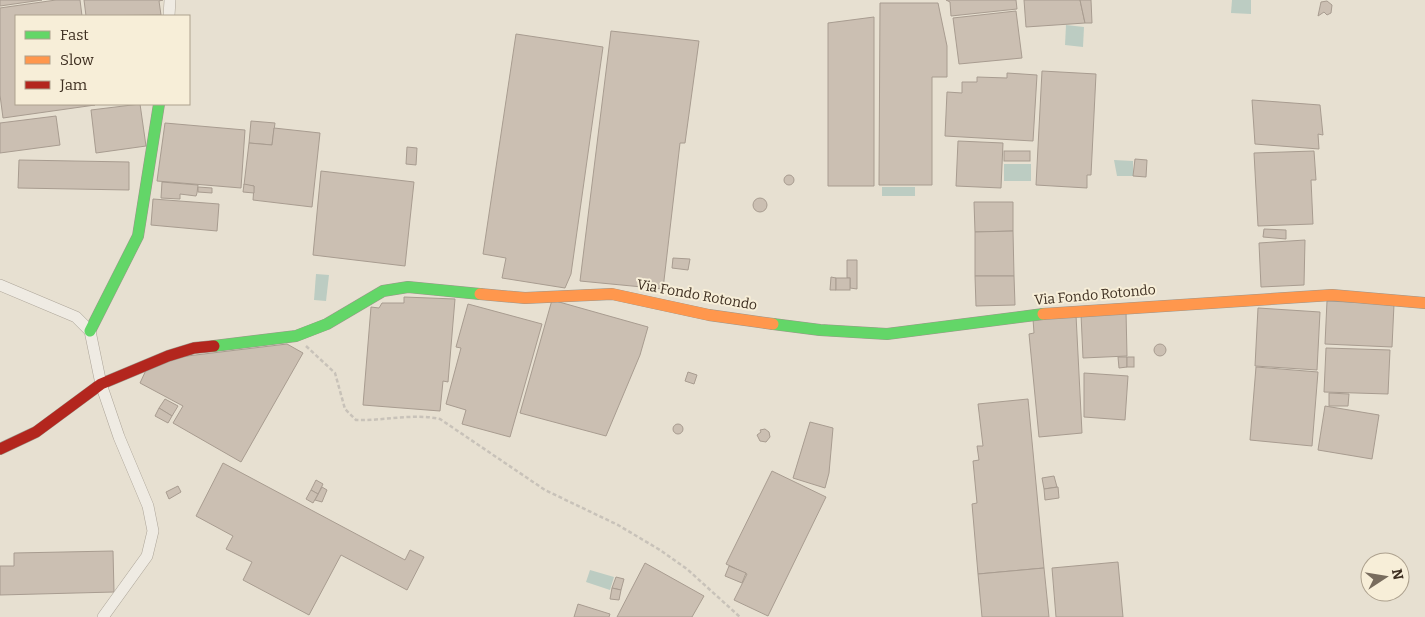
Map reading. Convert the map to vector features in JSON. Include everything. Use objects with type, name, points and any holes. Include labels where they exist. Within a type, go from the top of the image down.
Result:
[{"type":"street","points":[[168,15],[170,0]]},
{"type":"street","points":[[90,331],[138,236],[159,105]]},
{"type":"street","points":[[0,285],[76,317],[90,331],[101,384],[119,437],[148,506],[153,531],[147,556],[103,617]]},
{"type":"street","name":"Via Fondo Rotondo","points":[[0,449],[36,432],[101,384],[168,356],[194,348],[296,336],[327,324],[383,291],[408,287],[525,298],[612,294],[718,316],[820,330],[886,334],[1035,315],[1332,295],[1425,303]]},
{"type":"path","points":[[296,336],[335,373],[345,409],[351,417],[356,420],[377,420],[424,415],[440,419],[545,490],[618,525],[654,547],[687,569],[740,617]]},
{"type":"shaded area","points":[[1232,0],[1251,0],[1251,14],[1231,13]]},
{"type":"shaded area","points":[[1066,25],[1084,27],[1083,47],[1065,45]]},
{"type":"shaded area","points":[[1114,160],[1133,161],[1133,176],[1117,176]]},
{"type":"shaded area","points":[[1004,164],[1031,164],[1031,181],[1004,181]]},
{"type":"shaded area","points":[[882,187],[915,187],[915,196],[882,196]]},
{"type":"shaded area","points":[[316,274],[329,275],[326,301],[314,300]]},
{"type":"shaded area","points":[[590,570],[614,577],[610,590],[586,582]]},
{"type":"building","points":[[0,0],[42,0],[0,6]]},
{"type":"building","points":[[56,0],[80,0],[82,15],[15,15],[15,105],[95,105],[3,118],[0,95],[0,8]]},
{"type":"building","points":[[84,0],[163,0],[159,1],[161,15],[86,15]]},
{"type":"building","points":[[946,0],[1016,0],[1017,9],[951,16],[950,2]]},
{"type":"building","points":[[1024,0],[1080,0],[1085,23],[1026,27]]},
{"type":"building","points":[[1080,0],[1091,0],[1092,23],[1085,23]]},
{"type":"building","points":[[1327,1],[1332,5],[1331,13],[1327,15],[1324,12],[1318,16],[1321,2]]},
{"type":"building","points":[[880,3],[938,3],[947,46],[947,77],[932,77],[932,185],[879,185]]},
{"type":"building","points":[[1016,11],[1022,58],[959,64],[953,18]]},
{"type":"building","points":[[874,17],[874,186],[828,186],[828,23]]},
{"type":"building","points":[[611,31],[699,41],[685,143],[680,143],[663,289],[580,281]]},
{"type":"building","points":[[516,34],[603,47],[571,274],[565,288],[502,278],[506,258],[483,254]]},
{"type":"building","points":[[1042,71],[1096,74],[1091,175],[1087,175],[1087,188],[1036,185]]},
{"type":"building","points":[[1007,73],[1037,75],[1033,141],[945,136],[947,92],[962,93],[962,82],[977,82],[977,77],[1007,78]]},
{"type":"building","points":[[1252,100],[1320,105],[1323,135],[1318,134],[1319,149],[1255,144]]},
{"type":"building","points":[[140,105],[146,146],[96,153],[91,110]]},
{"type":"building","points":[[56,116],[60,145],[0,153],[0,123]]},
{"type":"building","points":[[251,121],[275,123],[272,145],[249,143]]},
{"type":"building","points":[[165,123],[245,130],[241,188],[157,181]]},
{"type":"building","points":[[274,128],[320,133],[312,207],[253,200],[254,186],[244,185],[249,143],[272,145]]},
{"type":"building","points":[[958,141],[1003,143],[1001,188],[956,186]]},
{"type":"building","points":[[407,147],[417,148],[416,165],[406,164]]},
{"type":"building","points":[[1004,151],[1030,151],[1030,161],[1004,161]]},
{"type":"building","points":[[1314,151],[1316,180],[1311,180],[1313,224],[1258,226],[1254,153]]},
{"type":"building","points":[[1135,159],[1147,160],[1146,177],[1133,176]]},
{"type":"building","points":[[19,160],[129,162],[129,190],[18,188]]},
{"type":"building","points":[[321,171],[414,182],[405,266],[313,255]]},
{"type":"building","points":[[787,175],[791,175],[794,180],[793,184],[787,185],[784,182],[784,178]]},
{"type":"building","points":[[162,182],[198,185],[196,196],[180,194],[180,199],[161,198]]},
{"type":"building","points":[[244,184],[254,186],[254,193],[243,192]]},
{"type":"building","points":[[198,187],[212,188],[212,193],[198,192]]},
{"type":"building","points":[[760,198],[765,200],[767,205],[765,210],[760,212],[755,210],[753,205],[755,200]]},
{"type":"building","points":[[153,199],[219,204],[217,231],[151,225]]},
{"type":"building","points":[[974,202],[1013,202],[1013,231],[975,232]]},
{"type":"building","points":[[1264,229],[1286,230],[1286,239],[1263,237]]},
{"type":"building","points":[[1013,231],[1014,276],[975,276],[975,232]]},
{"type":"building","points":[[1305,240],[1304,285],[1261,287],[1259,243]]},
{"type":"building","points":[[673,258],[690,259],[688,270],[672,268]]},
{"type":"building","points":[[847,260],[857,260],[857,289],[850,288],[850,278],[847,278]]},
{"type":"building","points":[[975,276],[1014,276],[1015,305],[976,306]]},
{"type":"building","points":[[831,277],[836,278],[836,290],[830,290]]},
{"type":"building","points":[[836,278],[850,278],[850,290],[836,290]]},
{"type":"building","points":[[404,297],[455,299],[448,382],[443,381],[440,411],[363,405],[371,307],[379,308],[382,303],[404,303]]},
{"type":"building","points":[[552,300],[648,327],[640,355],[606,436],[520,413]]},
{"type":"building","points":[[1327,301],[1394,304],[1392,347],[1325,344]]},
{"type":"building","points":[[468,304],[542,324],[510,437],[462,424],[466,410],[446,404],[461,348],[456,347]]},
{"type":"building","points":[[1258,308],[1320,312],[1317,370],[1255,366]]},
{"type":"building","points":[[1126,311],[1127,356],[1083,358],[1081,314]]},
{"type":"building","points":[[1076,315],[1082,433],[1039,437],[1029,334],[1034,333],[1033,319]]},
{"type":"building","points":[[287,344],[303,353],[241,462],[173,423],[183,406],[140,383],[147,368],[179,357]]},
{"type":"building","points":[[1158,344],[1162,344],[1166,350],[1162,356],[1158,356],[1154,352],[1154,348]]},
{"type":"building","points":[[1326,348],[1390,350],[1388,394],[1324,392]]},
{"type":"building","points":[[1118,357],[1127,357],[1127,367],[1119,368]]},
{"type":"building","points":[[1127,357],[1134,357],[1134,367],[1127,367]]},
{"type":"building","points":[[1256,367],[1318,372],[1312,446],[1250,440]]},
{"type":"building","points":[[688,372],[697,375],[694,384],[685,381]]},
{"type":"building","points":[[1084,373],[1128,376],[1125,420],[1084,417]]},
{"type":"building","points":[[1329,393],[1349,394],[1348,406],[1329,406]]},
{"type":"building","points":[[165,399],[178,406],[172,416],[159,408]]},
{"type":"building","points":[[1028,399],[1044,568],[978,574],[972,504],[977,503],[973,461],[979,460],[977,446],[983,446],[978,404]]},
{"type":"building","points":[[1325,406],[1379,415],[1372,459],[1318,450]]},
{"type":"building","points":[[159,408],[172,416],[168,423],[155,416]]},
{"type":"building","points":[[810,422],[833,428],[829,473],[825,488],[793,478]]},
{"type":"building","points":[[676,424],[680,424],[683,429],[682,433],[676,434],[673,431],[673,427]]},
{"type":"building","points":[[765,429],[769,432],[770,437],[766,442],[760,441],[757,435],[761,432],[760,430]]},
{"type":"building","points":[[223,463],[405,560],[410,550],[424,557],[407,590],[341,555],[309,615],[243,580],[252,562],[226,549],[233,536],[196,516]]},
{"type":"building","points":[[772,471],[826,497],[768,616],[734,600],[747,574],[726,564]]},
{"type":"building","points":[[1054,476],[1057,487],[1044,489],[1042,478]]},
{"type":"building","points":[[316,480],[323,484],[318,494],[311,490]]},
{"type":"building","points":[[178,486],[181,492],[169,499],[166,492]]},
{"type":"building","points":[[322,487],[327,490],[322,502],[315,500]]},
{"type":"building","points":[[1058,487],[1059,498],[1045,500],[1044,489]]},
{"type":"building","points":[[311,490],[318,494],[313,503],[306,499]]},
{"type":"building","points":[[113,551],[114,592],[0,595],[0,566],[14,566],[14,553]]},
{"type":"building","points":[[1118,562],[1123,617],[1056,617],[1052,568]]},
{"type":"building","points":[[645,563],[704,596],[692,617],[617,617]]},
{"type":"building","points":[[729,566],[746,573],[742,583],[725,576]]},
{"type":"building","points":[[1044,568],[1049,617],[982,617],[978,574]]},
{"type":"building","points":[[616,577],[624,579],[621,590],[612,588]]},
{"type":"building","points":[[612,588],[621,590],[619,600],[610,599]]},
{"type":"building","points":[[578,604],[610,614],[609,617],[574,617]]},
{"type":"traffic: fast","points":[[90,331],[138,236],[159,105]]},
{"type":"traffic: fast","points":[[214,346],[296,336],[327,324],[383,291],[408,287],[480,294]]},
{"type":"traffic: fast","points":[[773,324],[820,330],[887,334],[1043,314]]},
{"type":"traffic: slow","points":[[480,294],[525,298],[612,294],[709,315],[773,324]]},
{"type":"traffic: slow","points":[[1043,314],[1332,295],[1425,303]]},
{"type":"traffic: jam","points":[[0,449],[36,432],[101,384],[168,356],[194,348],[214,346]]}]
